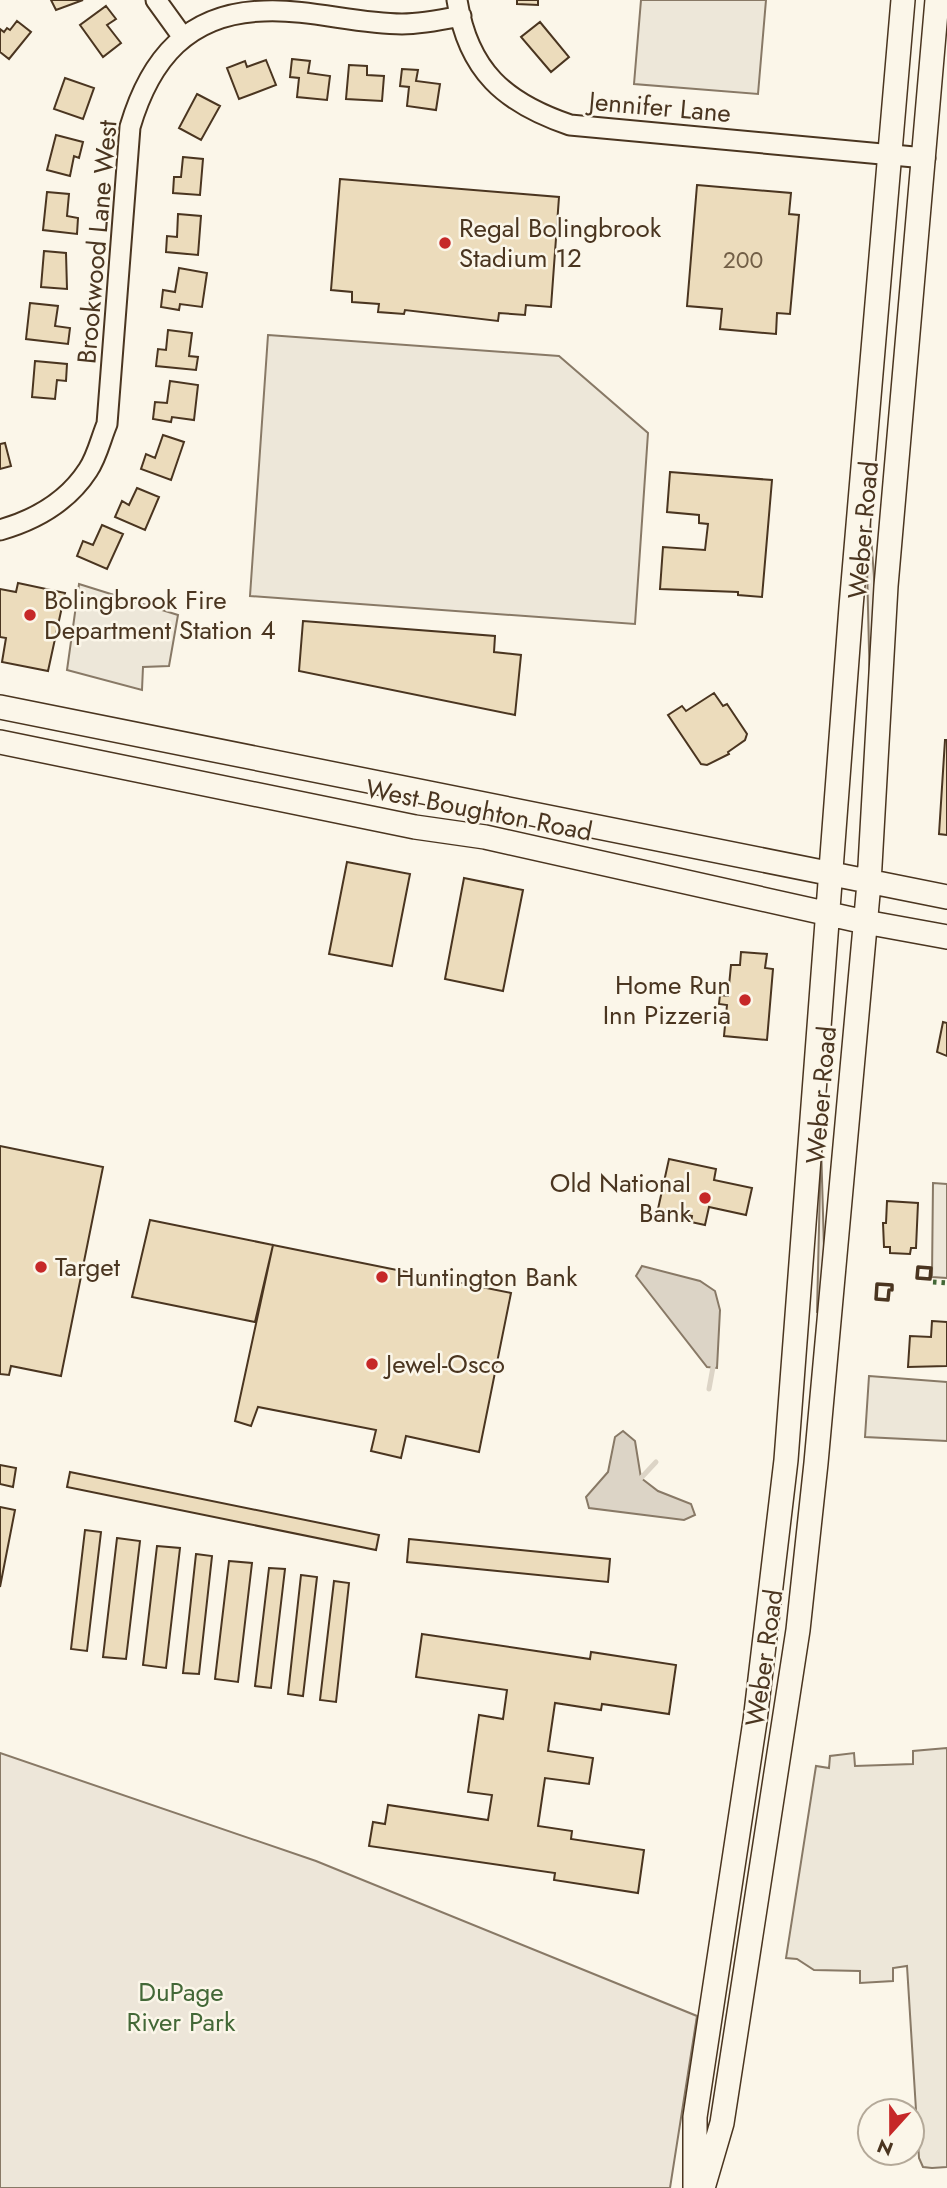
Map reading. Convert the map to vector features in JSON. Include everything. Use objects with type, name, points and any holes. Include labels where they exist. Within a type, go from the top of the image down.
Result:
[{"type":"main road","name":"Weber Road","points":[[695,2188],[695,2117],[755,1721],[786,1460],[830,874],[903,0]]},
{"type":"main road","name":"Weber Road","points":[[703,2188],[722,2123],[798,1630],[869,883],[889,541],[937,0]]},
{"type":"main road","points":[[866,431],[878,437],[881,447],[879,528],[889,541]]},
{"type":"main road","name":"West Boughton Road","points":[[0,707],[947,897]]},
{"type":"main road","name":"West Boughton Road","points":[[0,742],[415,827],[485,838],[865,922],[947,937]]},
{"type":"street","points":[[156,0],[182,36]]},
{"type":"street","name":"Brookwood Lane West","points":[[0,530],[26,523],[59,502],[89,469],[107,424],[130,127],[140,94],[158,63],[182,36],[221,19],[263,11],[399,24],[459,8]]},
{"type":"street","name":"Jennifer Lane","points":[[459,8],[477,60],[502,91],[533,113],[570,125],[925,158]]},
{"type":"green space","points":[[870,521],[876,605],[870,691],[867,567]]},
{"type":"green space","points":[[821,1143],[824,1249],[820,1313],[817,1312]]},
{"type":"green space","name":"DuPage River Park","points":[[0,1753],[316,1861],[697,2016],[670,2188],[0,2188]]},
{"type":"shaded area","points":[[641,0],[766,0],[758,94],[634,84]]},
{"type":"shaded area","points":[[268,335],[559,356],[648,433],[635,624],[250,596]]},
{"type":"shaded area","points":[[79,584],[178,615],[169,666],[143,667],[142,690],[67,670]]},
{"type":"shaded area","points":[[933,1183],[947,1184],[947,1278],[932,1277]]},
{"type":"shaded area","points":[[642,1266],[700,1281],[715,1291],[720,1310],[717,1368],[707,1367],[636,1276]]},
{"type":"shaded area","points":[[869,1376],[947,1382],[947,1441],[865,1437]]},
{"type":"shaded area","points":[[623,1431],[635,1441],[641,1478],[658,1491],[691,1504],[695,1515],[684,1520],[589,1508],[586,1497],[608,1472],[615,1437]]},
{"type":"shaded area","points":[[947,1748],[947,2167],[932,2168],[923,2167],[926,2167],[926,2097],[915,2097],[907,1966],[893,1968],[893,1981],[860,1983],[860,1971],[814,1970],[797,1959],[786,1958],[816,1766],[829,1768],[830,1756],[854,1753],[855,1766],[913,1764],[913,1751]]},
{"type":"building","points":[[51,0],[83,0],[56,10]]},
{"type":"building","points":[[517,0],[538,0],[538,5],[517,4]]},
{"type":"building","points":[[106,6],[116,19],[107,25],[121,43],[103,57],[80,25]]},
{"type":"building","points":[[17,21],[31,32],[9,59],[0,52],[0,29],[4,32],[7,28],[10,30]]},
{"type":"building","points":[[540,22],[569,57],[551,72],[521,37]]},
{"type":"building","points":[[292,59],[310,61],[308,73],[330,76],[327,100],[297,97],[299,78],[290,77]]},
{"type":"building","points":[[266,60],[276,85],[239,99],[227,68],[245,61],[247,67]]},
{"type":"building","points":[[349,65],[367,66],[367,75],[384,76],[382,101],[346,99]]},
{"type":"building","points":[[402,69],[418,70],[416,81],[440,84],[436,110],[407,106],[409,87],[400,86]]},
{"type":"building","points":[[65,78],[94,88],[83,119],[54,109]]},
{"type":"building","points":[[197,94],[220,106],[201,140],[179,128]]},
{"type":"building","points":[[56,135],[83,142],[79,158],[74,156],[70,176],[47,170]]},
{"type":"building","points":[[183,157],[203,159],[200,195],[173,193],[174,177],[181,177]]},
{"type":"building","name":"Regal Bolingbrook Stadium 12","points":[[340,179],[559,197],[551,307],[526,305],[525,315],[499,313],[498,321],[405,310],[404,314],[378,312],[379,304],[352,302],[352,292],[331,290]]},
{"type":"building","points":[[697,185],[791,193],[789,214],[799,215],[790,314],[777,313],[776,334],[720,329],[722,309],[687,306]]},
{"type":"building","points":[[47,192],[69,194],[67,216],[78,218],[77,234],[43,230]]},
{"type":"building","points":[[178,214],[201,216],[198,255],[166,252],[167,236],[177,237]]},
{"type":"building","points":[[44,251],[66,253],[67,289],[41,287]]},
{"type":"building","points":[[179,268],[207,273],[202,307],[180,304],[179,310],[161,307],[163,290],[175,292]]},
{"type":"building","points":[[30,303],[58,306],[55,326],[70,328],[68,344],[26,339]]},
{"type":"building","points":[[168,330],[192,333],[189,356],[198,357],[196,370],[156,366],[158,349],[166,350]]},
{"type":"building","points":[[35,361],[67,364],[66,381],[57,380],[55,399],[32,397]]},
{"type":"building","points":[[170,381],[198,385],[194,420],[172,417],[171,422],[153,419],[155,402],[167,403]]},
{"type":"building","points":[[163,435],[184,442],[171,480],[141,469],[146,454],[155,458]]},
{"type":"building","points":[[5,443],[11,466],[0,469],[0,444]]},
{"type":"building","points":[[670,472],[772,480],[762,597],[738,595],[738,592],[660,589],[663,547],[705,550],[708,524],[699,523],[699,515],[667,512]]},
{"type":"building","points":[[137,488],[159,497],[145,530],[115,517],[122,501],[129,505]]},
{"type":"building","points":[[102,525],[123,534],[107,569],[77,556],[83,541],[93,545]]},
{"type":"building","name":"Bolingbrook Fire Department Station 4","points":[[18,583],[65,593],[48,671],[2,662],[6,638],[0,637],[0,589],[16,592]]},
{"type":"building","points":[[303,621],[495,636],[494,652],[521,655],[515,715],[299,671]]},
{"type":"building","points":[[714,693],[723,706],[727,704],[747,734],[745,740],[728,752],[729,754],[707,765],[701,764],[668,715],[682,706],[686,711]]},
{"type":"building","points":[[947,740],[947,835],[939,834]]},
{"type":"building","points":[[347,862],[410,874],[392,966],[329,954]]},
{"type":"building","points":[[464,878],[523,890],[503,991],[445,979]]},
{"type":"building","name":"Home Run Inn Pizzeria","points":[[741,952],[767,954],[765,968],[773,969],[767,1040],[724,1036],[727,1005],[719,1004],[720,995],[728,996],[731,965],[740,965]]},
{"type":"building","points":[[943,1022],[947,1023],[947,1056],[937,1052]]},
{"type":"building","name":"Target","points":[[0,1146],[103,1167],[61,1376],[11,1366],[9,1375],[0,1374]]},
{"type":"building","name":"Old National Bank","points":[[669,1159],[716,1169],[714,1180],[752,1188],[746,1215],[709,1207],[705,1225],[691,1222],[692,1216],[658,1209]]},
{"type":"building","points":[[887,1201],[918,1203],[916,1248],[911,1248],[910,1254],[890,1253],[890,1247],[884,1247],[883,1223],[886,1223]]},
{"type":"building","points":[[150,1220],[273,1245],[255,1322],[132,1297]]},
{"type":"building","name":"Jewel-Osco","points":[[273,1245],[511,1293],[479,1452],[406,1436],[401,1458],[371,1451],[376,1430],[258,1407],[251,1426],[235,1421]]},
{"type":"building","points":[[932,1321],[947,1322],[947,1366],[908,1367],[910,1336],[931,1337]]},
{"type":"building","points":[[0,1465],[16,1468],[13,1487],[0,1484]]},
{"type":"building","points":[[70,1472],[379,1535],[376,1550],[67,1487]]},
{"type":"building","points":[[0,1507],[15,1510],[0,1587]]},
{"type":"building","points":[[85,1530],[101,1532],[87,1651],[71,1649]]},
{"type":"building","points":[[117,1538],[140,1541],[126,1659],[103,1657]]},
{"type":"building","points":[[409,1539],[610,1559],[608,1582],[407,1562]]},
{"type":"building","points":[[157,1546],[180,1548],[166,1668],[143,1665]]},
{"type":"building","points":[[196,1554],[212,1556],[199,1674],[183,1673]]},
{"type":"building","points":[[229,1561],[252,1563],[238,1682],[215,1679]]},
{"type":"building","points":[[269,1568],[285,1569],[271,1688],[255,1686]]},
{"type":"building","points":[[301,1575],[317,1577],[303,1696],[288,1694]]},
{"type":"building","points":[[334,1581],[349,1583],[336,1702],[320,1700]]},
{"type":"building","points":[[422,1634],[590,1659],[591,1652],[676,1665],[669,1714],[602,1704],[601,1710],[555,1703],[548,1751],[593,1758],[589,1784],[545,1778],[538,1826],[572,1831],[571,1839],[644,1850],[638,1893],[554,1880],[555,1873],[369,1846],[373,1822],[385,1824],[388,1805],[488,1820],[492,1795],[468,1792],[479,1715],[503,1719],[507,1690],[416,1677]]},
{"type":"waterway","points":[[709,1389],[713,1367]]},
{"type":"waterway","points":[[641,1478],[656,1462]]},
{"type":"hedge","points":[[933,1282],[947,1283]]},
{"type":"wall","points":[[918,1267],[931,1268],[930,1279],[917,1278],[918,1267]]},
{"type":"wall","points":[[889,1290],[888,1300],[876,1299],[877,1284],[892,1285],[892,1290]]},
{"type":"place","name":"Regal Bolingbrook Stadium 12","points":[[445,243]]},
{"type":"place","name":"Bolingbrook Fire Department Station 4","points":[[30,615]]},
{"type":"place","name":"Home Run Inn Pizzeria","points":[[745,1000]]},
{"type":"place","name":"Old National Bank","points":[[705,1198]]},
{"type":"place","name":"Target","points":[[41,1267]]},
{"type":"place","name":"Huntington Bank","points":[[382,1277]]},
{"type":"place","name":"Jewel-Osco","points":[[372,1364]]}]
